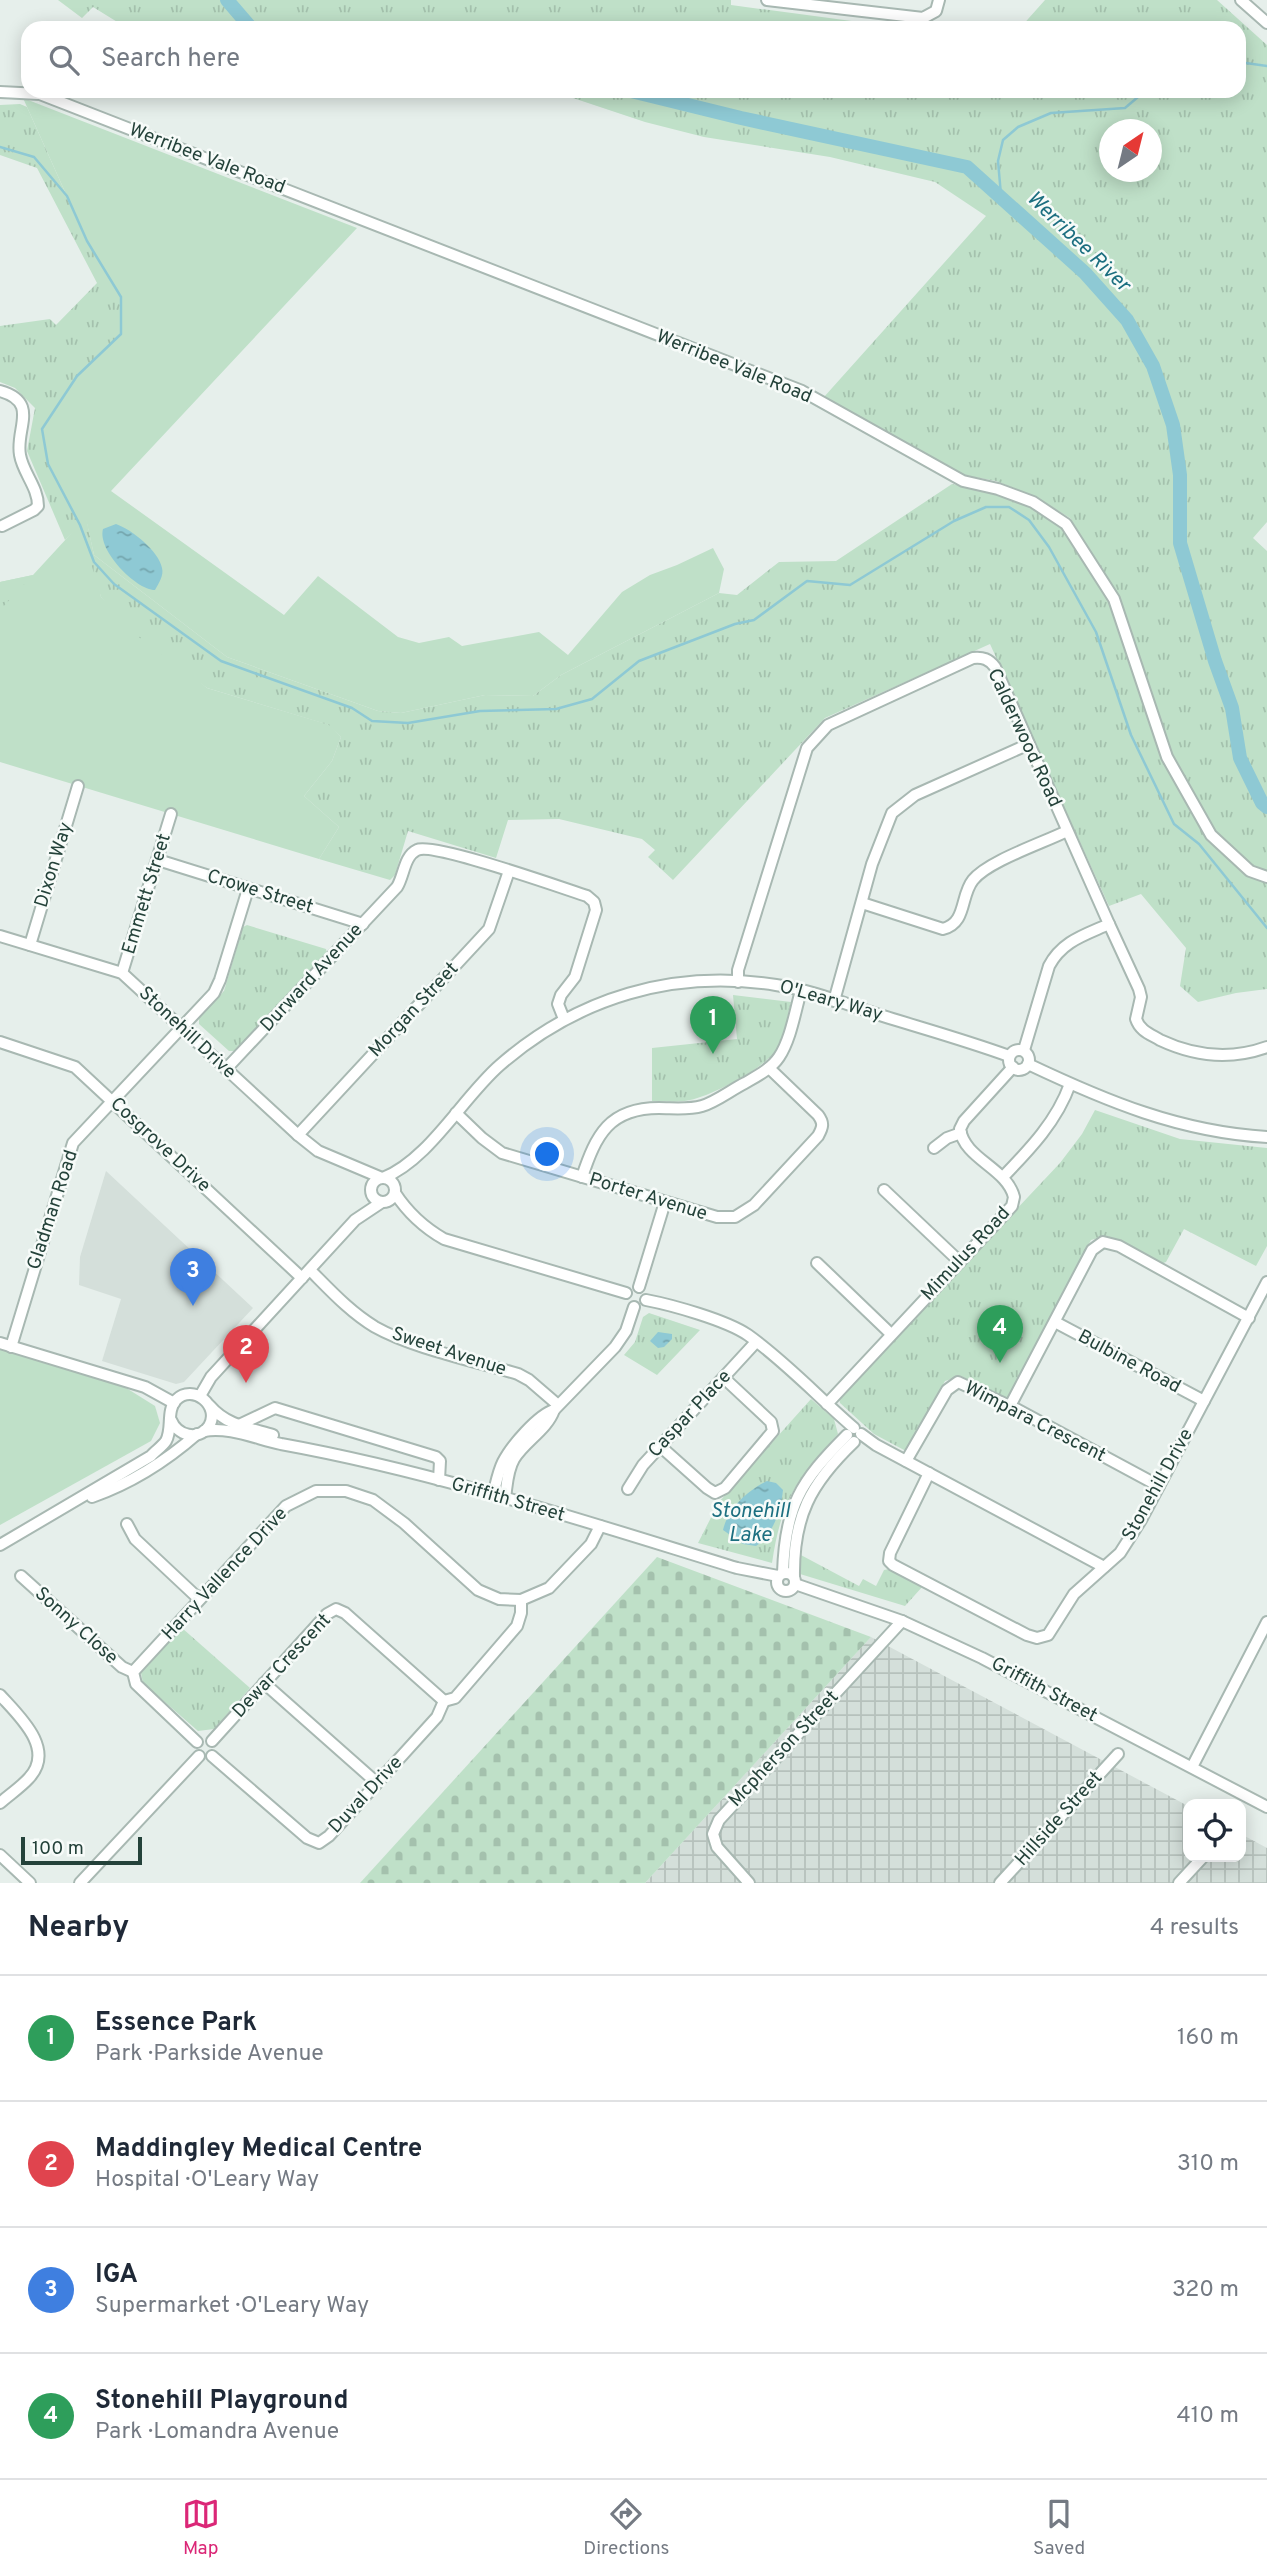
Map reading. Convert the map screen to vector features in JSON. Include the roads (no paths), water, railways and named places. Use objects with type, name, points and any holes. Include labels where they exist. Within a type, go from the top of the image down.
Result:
[{"type":"street","points":[[767,0],[841,5],[923,18],[936,11],[939,0]]},
{"type":"street","points":[[1241,0],[1267,23]]},
{"type":"street","name":"Werribee Vale Road","points":[[0,92],[21,91]]},
{"type":"street","name":"Werribee Vale Road","points":[[50,98],[802,391],[963,481],[998,489],[1033,502],[1066,524],[1114,599],[1167,757],[1211,835],[1250,871],[1267,877]]},
{"type":"street","points":[[0,391],[11,394],[19,402],[25,415],[20,456],[38,496],[38,506],[34,510],[2,526]]},
{"type":"street","name":"Calderwood Road","points":[[738,982],[738,970],[807,748],[828,725],[973,658],[981,657],[995,667],[1139,989],[1141,997],[1136,1014],[1143,1031],[1177,1048],[1199,1054],[1254,1052],[1267,1047]]},
{"type":"street","points":[[834,1001],[862,903],[892,813],[902,803],[930,788],[1029,744]]},
{"type":"street","name":"Dixon Way","points":[[30,945],[78,786]]},
{"type":"street","name":"Emmett Street","points":[[122,973],[171,814]]},
{"type":"street","points":[[862,903],[943,929],[951,927],[959,919],[970,884],[983,869],[1067,831]]},
{"type":"street","name":"Durward Avenue","points":[[226,1069],[397,887],[407,861],[419,848],[433,849],[509,871]]},
{"type":"street","name":"Crowe Street","points":[[158,860],[363,924]]},
{"type":"street","points":[[509,871],[587,896],[594,902],[596,910],[575,977],[561,995],[558,1004],[564,1019]]},
{"type":"street","name":"Morgan Street","points":[[298,1135],[489,929],[509,871]]},
{"type":"street","name":"Gladman Road","points":[[6,1345],[74,1143],[218,987],[248,888]]},
{"type":"street","points":[[1024,1050],[1054,957],[1072,940],[1109,924]]},
{"type":"street","name":"Stonehill Drive","points":[[0,936],[122,973],[318,1151],[383,1178]]},
{"type":"street","name":"O'Leary Way","points":[[415,1156],[499,1066],[564,1019],[620,994],[666,983],[738,982],[801,990],[1011,1062]]},
{"type":"street","points":[[582,1177],[599,1134],[615,1119],[646,1108],[703,1106],[769,1068],[786,1044],[801,990]]},
{"type":"street","name":"Cosgrove Drive","points":[[0,1042],[75,1067],[306,1274]]},
{"type":"street","points":[[934,1148],[947,1138],[961,1133],[964,1121],[1011,1062],[1017,1049],[1024,1050],[1029,1057],[1028,1063],[1022,1069],[1011,1062]]},
{"type":"street","points":[[1028,1063],[1070,1084],[1180,1125],[1226,1135],[1267,1137]]},
{"type":"street","name":"Porter Avenue","points":[[456,1113],[502,1153],[717,1217],[734,1217],[754,1205],[818,1136],[823,1122],[769,1068]]},
{"type":"street","points":[[1003,1177],[1042,1135],[1060,1109],[1070,1084]]},
{"type":"street","name":"Mimulus Road","points":[[827,1404],[1014,1201],[1011,1187],[966,1144],[961,1133]]},
{"type":"street","points":[[355,1220],[392,1199],[399,1181],[415,1156]]},
{"type":"street","points":[[200,1396],[211,1377],[355,1220],[374,1182],[415,1156]]},
{"type":"street","points":[[354,1166],[371,1189],[373,1197],[414,1217]]},
{"type":"street","points":[[383,1178],[391,1181],[414,1217],[427,1230],[444,1239],[626,1293]]},
{"type":"street","points":[[884,1190],[960,1262]]},
{"type":"street","points":[[639,1287],[665,1202]]},
{"type":"street","points":[[1010,1406],[1092,1250],[1103,1242],[1119,1246],[1249,1318]]},
{"type":"street","points":[[817,1263],[891,1334]]},
{"type":"street","name":"Sweet Avenue","points":[[306,1274],[374,1327],[395,1337],[518,1374],[529,1380],[556,1407]]},
{"type":"street","name":"Stonehill Drive","points":[[929,1473],[890,1553],[889,1561],[1027,1635],[1037,1638],[1048,1635],[1074,1594],[1120,1553],[1159,1486],[1267,1282]]},
{"type":"street","points":[[631,1287],[639,1287],[645,1292],[646,1300],[643,1305],[634,1307],[626,1300],[626,1293],[631,1287]]},
{"type":"street","points":[[646,1300],[725,1324],[748,1335],[789,1368],[838,1414],[854,1435],[1104,1567]]},
{"type":"street","points":[[493,1495],[504,1460],[512,1448],[545,1413],[556,1407],[615,1348],[626,1331],[634,1307]]},
{"type":"street","name":"Bulbine Road","points":[[1055,1322],[1204,1401]]},
{"type":"street","name":"Caspar Place","points":[[628,1489],[660,1446],[756,1342]]},
{"type":"street","points":[[6,1345],[145,1387],[174,1403]]},
{"type":"street","points":[[660,1446],[712,1492],[725,1488],[773,1431],[773,1427],[772,1422],[724,1378]]},
{"type":"street","name":"Wimpara Crescent","points":[[906,1461],[947,1390],[957,1382],[1010,1406],[1159,1486]]},
{"type":"street","points":[[0,1545],[150,1456],[167,1439],[174,1403],[187,1394],[200,1396],[209,1406],[211,1420],[171,1457],[116,1488],[70,1505]]},
{"type":"street","name":"Griffith Street","points":[[209,1406],[218,1415],[239,1425],[312,1449]]},
{"type":"street","points":[[505,1498],[509,1469],[514,1459],[551,1418],[556,1407]]},
{"type":"street","name":"Griffith Street","points":[[239,1425],[275,1408],[436,1457],[440,1461],[439,1480]]},
{"type":"street","points":[[171,1420],[178,1431],[184,1434],[200,1433]]},
{"type":"street","name":"Griffith Street","points":[[200,1433],[221,1430],[439,1480],[787,1581],[902,1621],[982,1658],[1267,1807]]},
{"type":"street","points":[[787,1581],[785,1533],[791,1510],[808,1478],[854,1435]]},
{"type":"street","name":"Harry Vallence Drive","points":[[132,1672],[286,1506],[316,1491],[346,1491],[373,1500],[404,1523],[478,1590],[499,1599],[521,1600]]},
{"type":"street","points":[[127,1524],[135,1539],[200,1599]]},
{"type":"street","points":[[444,1701],[455,1698],[517,1626],[521,1600],[549,1588],[592,1544],[595,1525]]},
{"type":"street","name":"Sonny Close","points":[[21,1576],[122,1667],[132,1672]]},
{"type":"street","name":"Dewar Crescent","points":[[212,1741],[327,1614],[336,1609],[345,1613],[444,1701]]},
{"type":"street","name":"Mcpherson Street","points":[[749,1883],[717,1847],[713,1834],[719,1820],[902,1621]]},
{"type":"street","points":[[1192,1768],[1267,1622]]},
{"type":"street","points":[[132,1672],[136,1684],[197,1742]]},
{"type":"street","points":[[264,1683],[377,1783]]},
{"type":"street","points":[[0,1695],[28,1727],[37,1744],[38,1760],[31,1777],[0,1803]]},
{"type":"street","name":"Duval Drive","points":[[212,1756],[307,1838],[319,1843],[329,1836],[437,1717],[444,1701]]},
{"type":"street","points":[[204,1738],[212,1741],[215,1747],[212,1756],[199,1756],[195,1750],[197,1742],[204,1738]]},
{"type":"street","name":"Hillside Street","points":[[1000,1883],[1118,1754]]},
{"type":"street","points":[[80,1883],[199,1756]]},
{"type":"street","points":[[0,1855],[16,1878],[30,1883]]},
{"type":"street","points":[[1179,1883],[1198,1862]]},
{"type":"water","points":[[116,524],[144,541],[160,561],[161,579],[155,590],[138,583],[112,558],[103,538],[103,529]]},
{"type":"water","points":[[658,1332],[672,1334],[672,1339],[664,1347],[658,1348],[650,1341]]},
{"type":"water","name":"Stonehill Lake","points":[[767,1481],[776,1483],[783,1490],[775,1521],[767,1535],[756,1546],[743,1544],[723,1530],[729,1514],[739,1501]]},
{"type":"waterway","name":"Werribee River","points":[[227,0],[245,21]]},
{"type":"waterway","points":[[1246,63],[1267,66]]},
{"type":"waterway","name":"Werribee River","points":[[660,98],[967,167],[1085,273],[1127,320],[1153,366],[1173,425],[1180,475],[1180,543],[1232,708],[1240,758],[1262,803],[1267,807]]},
{"type":"waterway","points":[[1001,195],[998,161],[1003,140],[1018,127],[1051,113],[1125,108],[1137,98]]},
{"type":"waterway","points":[[0,147],[34,157],[67,196],[87,241],[121,297],[121,334],[77,376],[42,429],[48,464],[80,525],[94,562],[114,584],[221,661],[352,708],[372,721],[408,723],[480,711],[556,709],[592,699],[639,661],[735,624],[754,620],[807,581],[850,585],[954,521],[986,507],[1009,507],[1029,520],[1049,547],[1096,632],[1131,735],[1174,824],[1199,844],[1267,928]]},
{"type":"place","name":"Essence Park","points":[[713,1054]]},
{"type":"place","name":"IGA","points":[[193,1306]]},
{"type":"place","name":"Stonehill Playground","points":[[1000,1363]]},
{"type":"place","name":"Maddingley Medical Centre","points":[[246,1383]]}]
